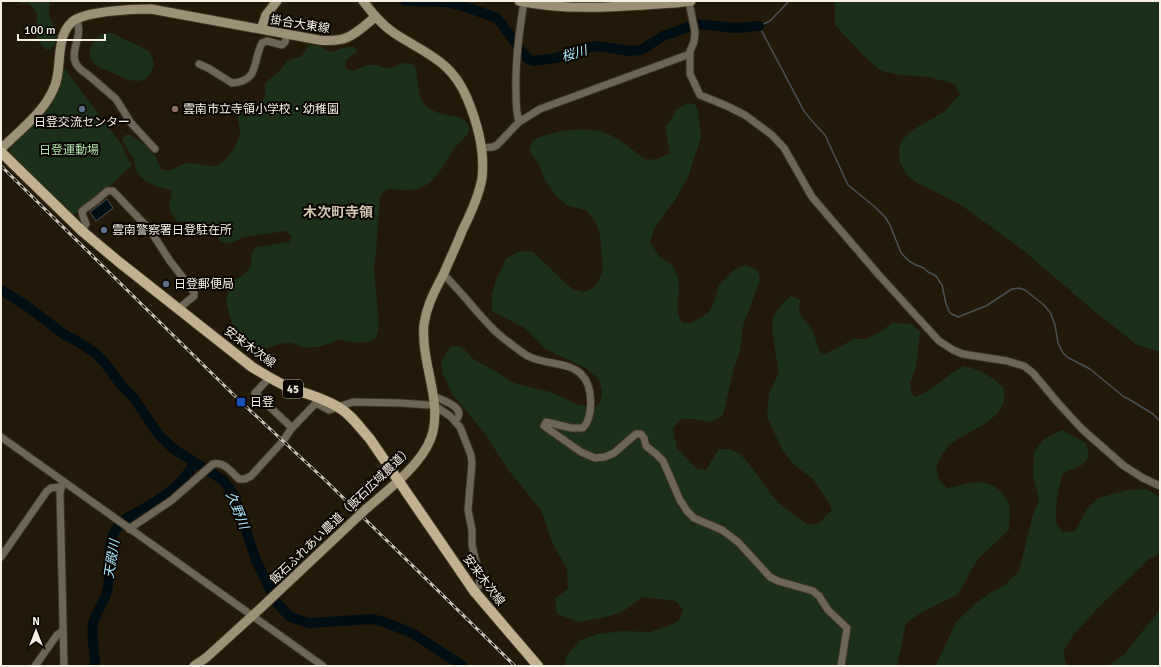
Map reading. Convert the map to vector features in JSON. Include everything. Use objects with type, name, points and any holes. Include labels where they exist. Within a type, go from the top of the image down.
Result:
[{"type":"main road","name":"安来木次線","points":[[1,151],[82,231],[252,367],[269,378],[319,397],[339,407],[351,417],[370,439],[474,591],[538,666]]},
{"type":"street","name":"掛合大東線","points":[[261,29],[266,15],[277,1]]},
{"type":"street","name":"飯石ふれあい農道（飯石広域農道）","points":[[194,666],[207,657],[263,606],[398,480],[422,454],[431,437],[435,417],[423,326],[427,306],[478,195],[482,168],[481,148],[468,100],[463,89],[452,73],[437,59],[394,33],[375,17],[363,1]]},
{"type":"street","points":[[519,122],[517,114],[515,72],[522,2],[558,7],[583,8],[690,2],[695,37],[690,54],[690,74],[700,95],[739,112],[772,135],[784,148],[812,197],[878,274],[939,341],[953,350],[963,354],[1007,361],[1024,366],[1033,373],[1058,404],[1088,435],[1124,466],[1143,478],[1160,486]]},
{"type":"street","name":"掛合大東線","points":[[76,20],[87,15],[151,9],[327,41],[340,40],[357,32],[375,17]]},
{"type":"street","points":[[1,151],[48,100],[56,84],[62,39],[68,26],[76,20],[80,28],[74,54],[81,71],[87,74],[116,99],[131,123],[155,149]]},
{"type":"street","points":[[199,64],[232,83],[244,81],[253,73],[262,43],[267,42],[282,45],[286,42],[287,34]]},
{"type":"street","points":[[481,148],[493,147],[497,145],[519,122],[540,109],[690,54]]},
{"type":"street","points":[[82,231],[86,224],[82,211],[107,191],[113,191],[150,230],[170,261],[194,292],[194,296],[178,308]]},
{"type":"street","points":[[443,274],[492,329],[506,341],[528,356],[576,370],[586,381],[590,394],[590,413],[587,424],[583,428],[572,428],[546,422],[544,426],[581,452],[595,458],[605,457],[614,453],[636,434],[641,434],[644,438],[646,446],[663,461],[680,500],[687,511],[694,518],[722,530],[738,542],[770,577],[778,581],[813,591],[819,596],[828,610],[846,628],[841,666]]},
{"type":"street","points":[[269,378],[255,393],[290,426],[290,429]]},
{"type":"street","points":[[432,396],[451,404],[458,410],[460,417],[455,421]]},
{"type":"street","points":[[127,527],[165,506],[213,464],[218,463],[224,465],[239,479],[245,479],[251,476],[283,441],[290,429],[316,403],[328,410],[353,402],[428,405]]},
{"type":"street","points":[[438,408],[455,421],[460,427],[471,454],[472,463],[468,510],[472,530],[472,544],[480,579],[479,585],[474,591]]},
{"type":"street","points":[[1,437],[62,484],[127,527],[323,666]]},
{"type":"street","points":[[1,557],[47,491],[62,484]]},
{"type":"street","points":[[62,484],[64,666]]},
{"type":"street","points":[[35,666],[57,635],[63,631]]},
{"type":"green space","points":[[19,1],[50,1],[49,15],[57,35],[54,46],[49,50],[44,47],[36,35],[37,14],[35,10],[27,3],[23,4]]},
{"type":"green space","points":[[835,1],[1160,1],[1160,352],[1137,345],[1094,311],[1025,252],[961,205],[916,182],[906,174],[900,163],[899,149],[902,140],[914,129],[944,112],[960,94],[955,84],[929,77],[900,75],[881,71],[863,55],[835,25]]},
{"type":"green space","points":[[107,33],[112,33],[149,51],[153,59],[154,66],[145,79],[140,81],[128,80],[100,68],[92,61],[90,55],[91,46],[98,37]]},
{"type":"green space","points":[[308,45],[320,46],[330,52],[355,47],[357,50],[355,53],[345,61],[346,69],[353,71],[368,65],[391,68],[403,63],[412,64],[416,68],[419,92],[424,103],[436,112],[461,118],[468,123],[469,132],[453,150],[441,170],[429,183],[412,190],[388,189],[385,190],[380,197],[374,268],[379,325],[376,338],[367,342],[358,343],[339,339],[317,347],[303,347],[293,343],[285,343],[264,349],[256,349],[244,343],[233,325],[228,311],[227,302],[229,283],[242,276],[248,270],[251,264],[252,252],[254,249],[257,247],[289,242],[292,237],[287,231],[242,237],[234,242],[226,243],[188,222],[177,221],[171,213],[169,206],[172,192],[147,182],[140,176],[136,170],[133,156],[130,154],[122,139],[125,135],[131,135],[145,145],[156,157],[161,169],[170,170],[185,163],[196,163],[211,166],[218,165],[227,158],[235,147],[240,132],[238,120],[239,114],[245,109],[262,101],[265,95],[265,83],[279,72],[287,61],[302,56]]},
{"type":"green space","name":"日登運動場","points":[[65,69],[123,147],[124,152],[132,165],[94,201],[74,215],[9,155],[10,148],[56,93],[63,70]]},
{"type":"green space","points":[[687,103],[695,104],[698,110],[701,137],[688,177],[675,200],[655,227],[650,242],[660,257],[674,267],[679,283],[677,308],[682,323],[691,323],[708,313],[714,303],[719,285],[735,269],[746,265],[758,270],[760,280],[743,326],[740,351],[734,368],[723,415],[711,422],[682,419],[673,428],[677,448],[697,469],[706,470],[719,449],[731,450],[743,457],[779,503],[793,515],[809,525],[819,523],[832,510],[813,479],[793,464],[782,449],[767,417],[769,394],[779,372],[772,328],[773,316],[782,304],[791,296],[800,300],[799,313],[813,331],[820,352],[824,354],[853,339],[866,339],[880,332],[892,323],[912,324],[920,332],[916,367],[910,383],[912,394],[916,397],[923,394],[964,366],[986,374],[1004,388],[1004,401],[995,415],[989,421],[948,446],[936,467],[940,481],[947,488],[968,483],[982,482],[992,485],[1000,491],[1009,503],[1009,530],[978,559],[958,594],[924,611],[906,623],[898,661],[899,666],[564,666],[566,657],[580,640],[598,634],[623,631],[650,632],[668,626],[679,620],[683,610],[676,601],[642,597],[622,612],[606,617],[579,622],[557,614],[555,598],[568,589],[567,569],[552,542],[541,510],[509,471],[483,431],[452,394],[443,374],[441,362],[450,347],[458,346],[463,348],[473,359],[499,373],[511,382],[550,392],[579,405],[596,406],[600,402],[602,392],[599,380],[587,369],[546,349],[526,329],[492,311],[492,294],[496,280],[506,259],[520,251],[533,252],[572,289],[584,292],[592,289],[599,281],[603,269],[600,235],[595,221],[586,210],[568,206],[556,196],[544,179],[540,166],[529,150],[533,140],[550,134],[570,130],[590,130],[608,134],[646,160],[657,159],[670,153],[665,127],[672,119],[675,111]]},
{"type":"green space","points":[[1062,430],[1086,443],[1089,457],[1082,465],[1063,473],[1058,492],[1056,519],[1057,524],[1063,532],[1075,531],[1087,509],[1098,498],[1128,490],[1146,489],[1160,497],[1160,553],[1148,560],[1100,606],[1074,634],[1064,650],[1065,662],[1070,666],[935,666],[956,622],[975,604],[990,593],[1005,585],[1019,571],[1033,515],[1039,499],[1033,476],[1034,452],[1044,439]]},
{"type":"green space","points":[[1160,609],[1160,666],[1107,666],[1124,655]]},
{"type":"shaded area","points":[[107,199],[113,208],[96,221],[90,212]]},
{"type":"waterway","name":"桜川","points":[[405,1],[446,2],[460,5],[497,18],[527,58],[533,61],[557,58],[579,49],[596,46],[630,51],[641,50],[663,36],[697,24],[736,28],[759,26]]},
{"type":"waterway","points":[[789,1],[770,21],[759,26],[804,111],[825,135],[848,185],[885,217],[890,225],[901,253],[909,261],[936,276],[942,285],[946,304],[950,313],[958,317],[986,306],[1012,289],[1019,288],[1025,290],[1044,305],[1050,312],[1055,325],[1058,343],[1063,353],[1067,357],[1090,369],[1124,397],[1153,414],[1160,421]]},
{"type":"waterway","name":"久野川","points":[[1,290],[24,304],[65,335],[95,353],[105,363],[121,385],[133,397],[159,435],[175,450],[223,480],[233,493],[256,560],[276,602],[290,617],[309,623],[372,619],[384,622],[412,633],[463,666]]},
{"type":"waterway","name":"天殿川","points":[[95,666],[92,634],[93,623],[106,595],[109,576],[110,547],[116,529],[124,520],[158,500],[179,484],[190,470],[194,462]]},
{"type":"railway","points":[[1,166],[241,402],[325,480],[515,666]]},
{"type":"place","name":"日登交流センター","points":[[82,109]]},
{"type":"place","name":"雲南市立寺領小学校・幼稚園","points":[[175,109]]},
{"type":"place","name":"雲南警察署日登駐在所","points":[[104,230]]},
{"type":"place","name":"日登郵便局","points":[[166,284]]},
{"type":"place","name":"日登","points":[[241,402]]},
{"type":"district","name":"木次町寺領","points":[[338,212]]}]
